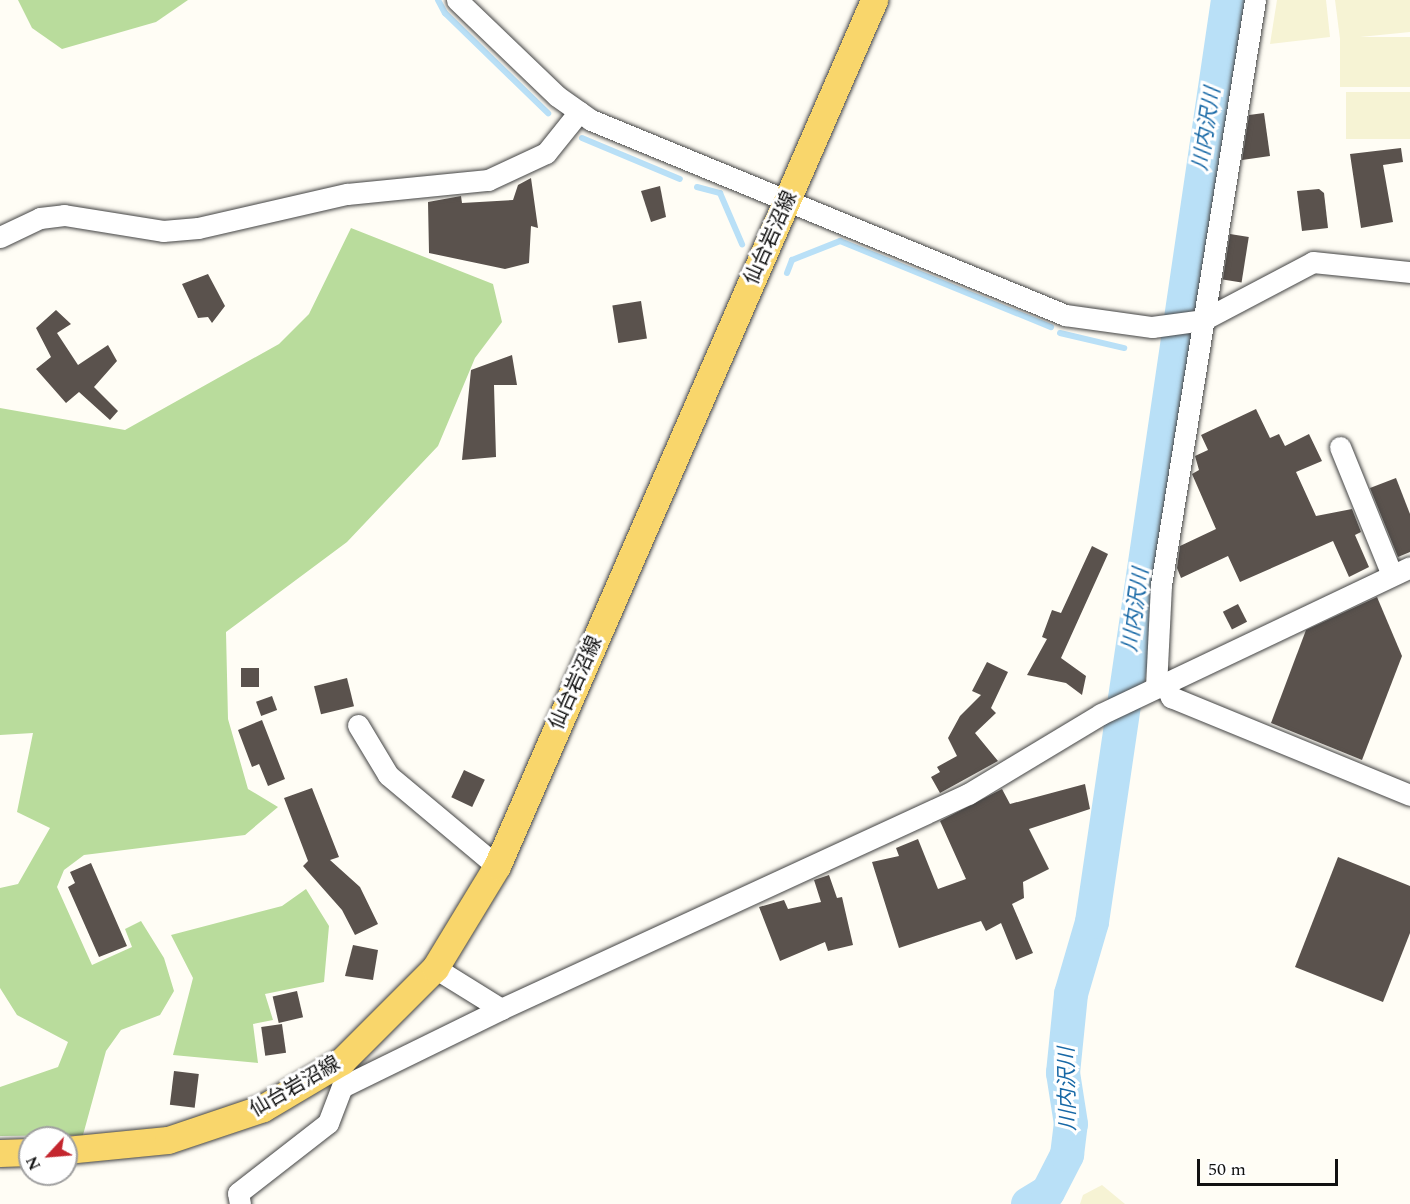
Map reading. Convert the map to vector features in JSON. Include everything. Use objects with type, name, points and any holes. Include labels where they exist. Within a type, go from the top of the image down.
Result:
[{"type":"main road","name":"仙台岩沼線","points":[[78,1149],[168,1140],[264,1108],[342,1061],[435,968],[497,866],[874,0]]},
{"type":"main road","points":[[0,1153],[18,1152]]},
{"type":"street","points":[[457,0],[579,112],[684,160],[788,198],[1065,315],[1117,327],[1161,326],[1199,321],[1313,262],[1410,272]]},
{"type":"street","points":[[1155,687],[1161,585],[1199,321],[1255,0]]},
{"type":"street","points":[[0,237],[40,218],[64,215],[163,231],[348,194],[488,180],[546,153],[579,112]]},
{"type":"street","points":[[233,1200],[328,1124],[342,1087],[501,1009],[968,794],[1101,714],[1401,571],[1340,447]]},
{"type":"street","points":[[1155,687],[1171,697],[1410,795]]},
{"type":"street","points":[[358,725],[388,776],[497,866]]},
{"type":"street","points":[[435,968],[501,1009]]},
{"type":"shaded area","points":[[1277,0],[1326,0],[1330,37],[1270,44]]},
{"type":"shaded area","points":[[1335,0],[1410,0],[1410,32],[1340,39]]},
{"type":"shaded area","points":[[1340,37],[1410,37],[1410,87],[1340,87]]},
{"type":"shaded area","points":[[1346,92],[1410,92],[1410,139],[1346,139]]},
{"type":"shaded area","points":[[1102,1185],[1125,1204],[1080,1204],[1083,1195]]},
{"type":"green space","points":[[18,0],[188,0],[156,22],[62,49],[32,28]]},
{"type":"green space","points":[[351,228],[493,284],[502,322],[475,358],[438,446],[347,542],[226,632],[228,719],[248,789],[278,807],[245,835],[84,855],[64,870],[57,887],[92,965],[132,947],[125,929],[141,921],[164,958],[174,991],[160,1015],[121,1030],[106,1051],[83,1135],[78,1135],[78,1126],[18,1126],[18,1136],[0,1136],[0,1087],[58,1067],[68,1042],[17,1015],[0,988],[0,888],[18,884],[50,828],[17,812],[33,733],[0,735],[0,408],[125,430],[279,344],[309,314]]},
{"type":"green space","points":[[306,889],[329,926],[324,982],[265,994],[273,1020],[253,1024],[258,1063],[173,1055],[193,978],[171,935],[282,906]]},
{"type":"building","points":[[1264,113],[1270,156],[1242,160],[1249,115]]},
{"type":"building","points":[[1401,148],[1403,162],[1383,165],[1393,222],[1361,228],[1350,154]]},
{"type":"building","points":[[531,178],[538,228],[531,226],[529,263],[505,269],[429,253],[428,202],[461,196],[462,203],[513,200],[518,185]]},
{"type":"building","points":[[660,186],[666,217],[651,222],[641,191]]},
{"type":"building","points":[[1319,189],[1324,193],[1328,228],[1302,231],[1297,191]]},
{"type":"building","points":[[1230,234],[1249,237],[1242,282],[1223,279]]},
{"type":"building","points":[[208,274],[225,306],[212,323],[208,317],[198,318],[182,284]]},
{"type":"building","points":[[641,301],[647,339],[618,343],[612,306]]},
{"type":"building","points":[[56,310],[71,324],[57,333],[78,365],[108,345],[117,361],[94,387],[118,411],[110,420],[79,392],[66,403],[36,369],[51,357],[36,328]]},
{"type":"building","points":[[512,355],[517,385],[494,385],[496,457],[462,460],[471,370]]},
{"type":"building","points":[[1256,409],[1270,438],[1279,434],[1285,446],[1309,434],[1322,461],[1296,472],[1316,516],[1352,509],[1361,532],[1355,535],[1369,567],[1349,577],[1333,541],[1240,582],[1228,556],[1181,578],[1177,568],[1180,546],[1216,529],[1192,474],[1199,470],[1195,456],[1208,450],[1201,435]]},
{"type":"building","points":[[1396,478],[1410,514],[1410,552],[1398,557],[1370,488]]},
{"type":"building","points":[[1092,546],[1108,554],[1061,658],[1086,676],[1082,695],[1066,683],[1027,675],[1047,639],[1042,637],[1052,610],[1061,613]]},
{"type":"building","points":[[1377,597],[1402,656],[1362,760],[1271,723],[1306,630]]},
{"type":"building","points":[[1238,604],[1247,622],[1232,630],[1223,612]]},
{"type":"building","points":[[987,662],[1008,672],[991,708],[996,713],[975,733],[998,761],[940,793],[931,777],[940,772],[937,767],[957,756],[948,738],[960,716],[981,695],[972,691]]},
{"type":"building","points":[[241,668],[259,668],[259,687],[241,687]]},
{"type":"building","points":[[347,678],[354,706],[321,714],[314,686]]},
{"type":"building","points":[[272,696],[277,710],[261,716],[256,702]]},
{"type":"building","points":[[262,720],[285,779],[268,786],[259,764],[252,767],[238,730]]},
{"type":"building","points":[[464,770],[485,780],[472,807],[451,797]]},
{"type":"building","points":[[1085,784],[1090,809],[1029,829],[1049,869],[1023,882],[1024,898],[1012,904],[1033,953],[1016,960],[1001,923],[986,931],[981,921],[899,948],[872,862],[899,856],[896,848],[918,839],[938,889],[966,879],[940,821],[1002,789],[1010,804]]},
{"type":"building","points":[[312,788],[339,857],[330,860],[360,887],[378,924],[355,935],[342,910],[303,866],[308,861],[284,798]]},
{"type":"building","points":[[1338,857],[1410,886],[1410,933],[1383,1002],[1295,967]]},
{"type":"building","points":[[91,863],[127,946],[99,957],[68,887],[75,883],[70,872]]},
{"type":"building","points":[[829,875],[837,898],[842,897],[853,945],[828,951],[825,942],[780,961],[759,907],[784,900],[788,909],[821,902],[814,880]]},
{"type":"building","points":[[353,945],[378,950],[373,980],[345,976]]},
{"type":"building","points":[[297,991],[303,1017],[279,1023],[273,997]]},
{"type":"building","points":[[282,1024],[286,1053],[265,1056],[261,1027]]},
{"type":"building","points":[[174,1071],[199,1074],[195,1108],[170,1105]]},
{"type":"waterway","points":[[438,0],[445,13],[548,113]]},
{"type":"waterway","name":"川内沢川","points":[[1028,1204],[1048,1192],[1067,1155],[1071,1124],[1063,1073],[1071,994],[1092,922],[1228,0]]},
{"type":"waterway","points":[[582,138],[680,179]]},
{"type":"waterway","points":[[697,187],[720,193],[742,244]]},
{"type":"waterway","points":[[787,273],[792,260],[840,241],[1051,327]]},
{"type":"waterway","points":[[1060,333],[1124,348]]},
{"type":"waterway","points":[[1165,345],[1176,342]]}]
